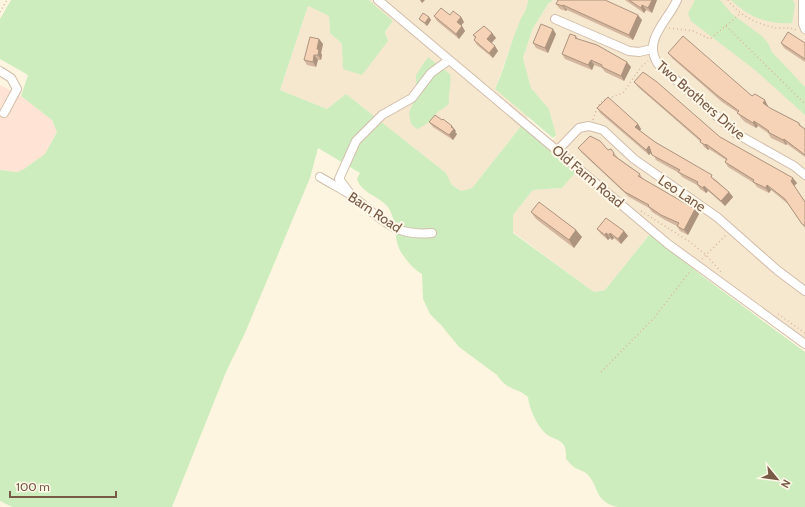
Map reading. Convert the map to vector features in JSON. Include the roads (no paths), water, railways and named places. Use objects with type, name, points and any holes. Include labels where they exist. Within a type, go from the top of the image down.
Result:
[{"type":"street","name":"Old Farm Road","points":[[378,0],[695,265],[805,344]]},
{"type":"street","name":"Two Brothers Drive","points":[[677,0],[656,34],[652,49],[655,60],[662,69],[727,126],[753,144],[794,166],[805,175]]},
{"type":"street","points":[[803,0],[803,31]]},
{"type":"street","points":[[555,19],[629,51],[639,52],[652,49]]},
{"type":"street","points":[[351,195],[339,179],[356,141],[382,115],[412,98],[431,73],[449,60]]},
{"type":"street","points":[[0,71],[12,78],[17,89],[4,113]]},
{"type":"street","name":"Leo Lane","points":[[557,151],[578,128],[589,126],[603,130],[634,160],[712,212],[777,270],[805,291]]},
{"type":"street","name":"Barn Road","points":[[320,177],[351,195],[381,220],[404,233],[432,233]]}]
